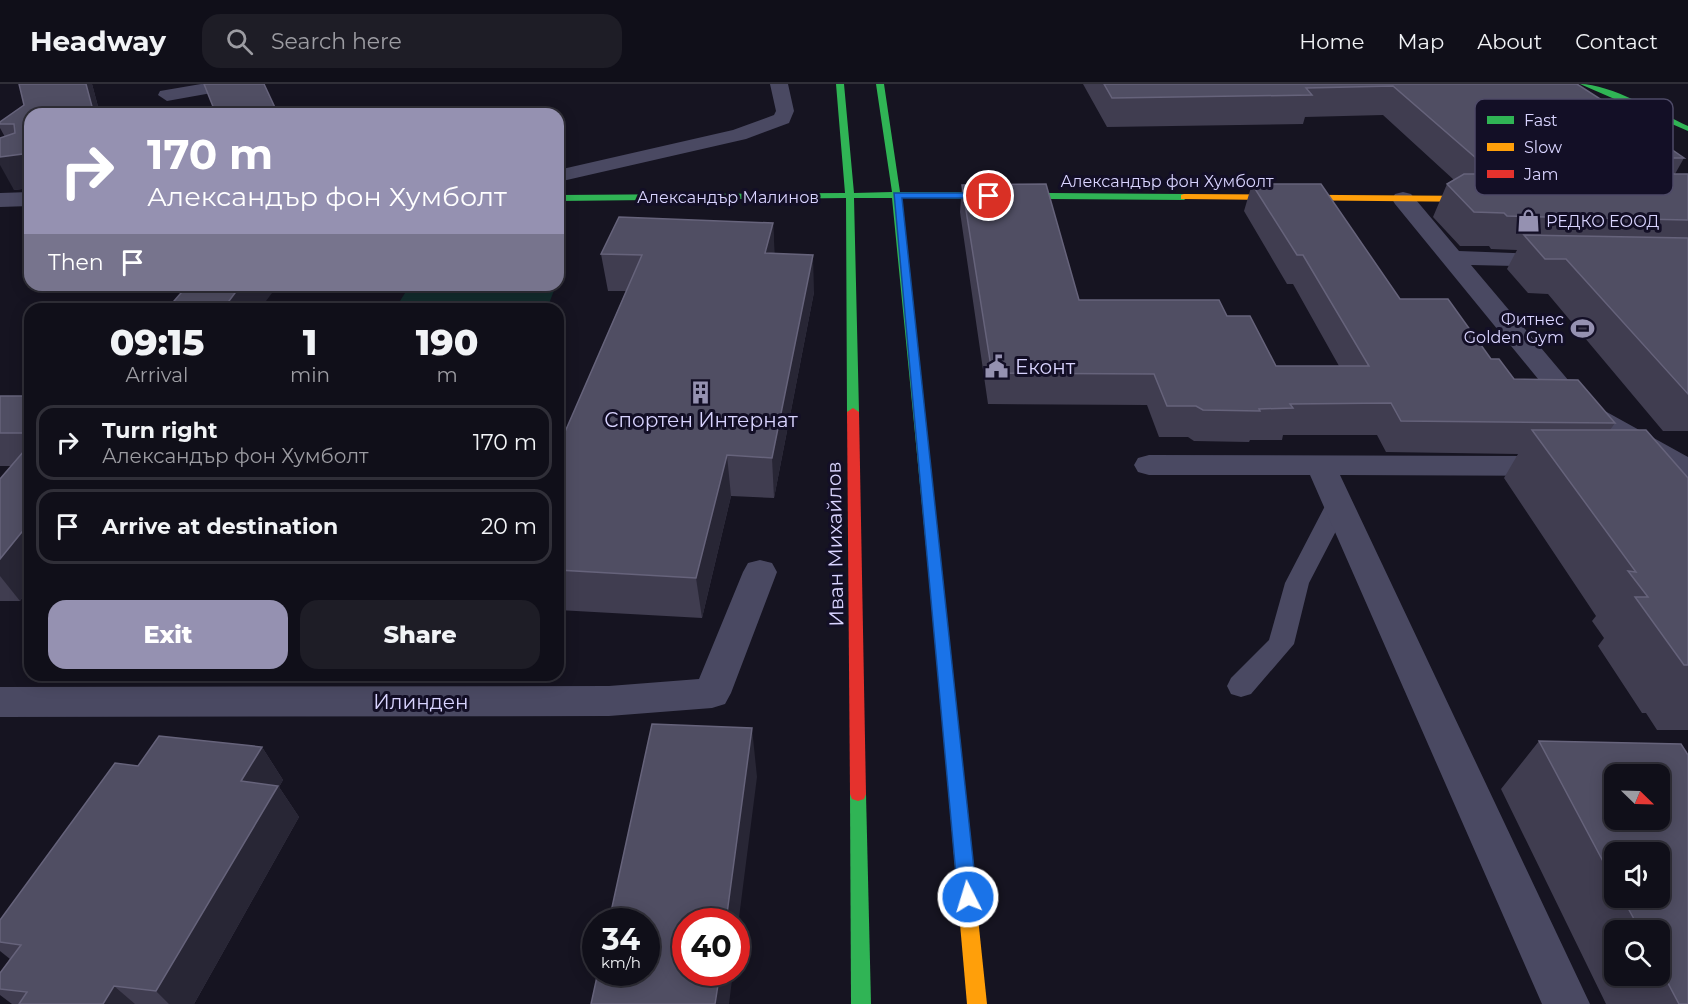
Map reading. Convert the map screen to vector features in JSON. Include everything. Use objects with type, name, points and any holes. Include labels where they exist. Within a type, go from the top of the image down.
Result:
[{"type":"street","points":[[171,108],[165,90],[234,84]]},
{"type":"street","points":[[564,175],[739,135],[768,126],[783,119],[785,111],[779,84]]},
{"type":"street","name":"Иван Михайлов","points":[[840,84],[850,196],[861,1004]]},
{"type":"street","points":[[880,84],[897,195],[977,1004]]},
{"type":"street","points":[[1584,84],[1623,99]]},
{"type":"street","points":[[1673,122],[1688,129]]},
{"type":"street","name":"Александър Малинов","points":[[564,198],[897,195]]},
{"type":"street","name":"Александър фон Хумболт","points":[[897,195],[1498,199]]},
{"type":"street","points":[[0,200],[24,199]]},
{"type":"street","points":[[1403,199],[1575,406],[1685,474]]},
{"type":"street","points":[[1452,258],[1582,261]]},
{"type":"street","points":[[1149,465],[1583,466]]},
{"type":"street","points":[[1321,465],[1337,506],[1566,1004]]},
{"type":"street","points":[[1618,466],[1685,474]]},
{"type":"street","name":"Илинден","points":[[0,702],[609,701],[712,693],[760,572]]},
{"type":"lane","points":[[1241,686],[1281,644],[1297,583],[1337,506]]},
{"type":"green space","points":[[406,291],[554,291],[549,303],[399,303]]},
{"type":"building","points":[[19,84],[86,84],[92,108],[24,108],[24,154],[0,157],[0,138],[15,133],[14,124],[0,124],[0,122],[24,105]]},
{"type":"building","points":[[204,84],[264,84],[275,108],[214,108]]},
{"type":"building","points":[[1104,84],[1577,84],[1600,99],[1475,99],[1475,157],[1393,86],[1306,88],[1312,95],[1112,98]]},
{"type":"building","points":[[1673,150],[1684,158],[1673,158]]},
{"type":"building","points":[[1464,174],[1475,174],[1475,195],[1673,195],[1673,174],[1688,174],[1688,220],[1507,216],[1504,213],[1474,212],[1447,184]]},
{"type":"building","points":[[1046,184],[1079,300],[1219,300],[1227,316],[1250,316],[1276,366],[1369,366],[1303,255],[1297,255],[1252,184],[1321,184],[1400,299],[1448,299],[1491,359],[1499,359],[1514,379],[1578,380],[1615,423],[1401,421],[1391,403],[1290,404],[1293,408],[1259,409],[1260,411],[1203,410],[1196,406],[1167,406],[1154,374],[992,373],[962,185]]},
{"type":"building","name":"Спортен Интернат","points":[[619,217],[773,223],[765,253],[813,255],[772,458],[727,455],[696,578],[564,570],[564,434],[642,255],[601,254]]},
{"type":"building","points":[[1524,235],[1688,238],[1688,394],[1566,259],[1545,259]]},
{"type":"building","points":[[183,291],[236,291],[228,303],[172,303]]},
{"type":"building","points":[[0,396],[24,396],[24,433],[0,433]]},
{"type":"building","points":[[1532,430],[1646,430],[1688,478],[1688,665],[1684,665],[1635,597],[1648,597],[1628,571],[1636,572]]},
{"type":"building","points":[[24,451],[24,529],[0,559],[0,479]]},
{"type":"building","points":[[652,724],[752,728],[728,908],[672,908],[672,986],[718,986],[715,1004],[591,1004],[595,986],[660,986],[660,908],[612,908]]},
{"type":"building","points":[[159,736],[262,747],[241,781],[278,786],[156,991],[114,986],[103,1004],[19,1004],[27,992],[0,989],[0,973],[21,945],[0,942],[0,920],[115,763],[138,766]]},
{"type":"building","points":[[1539,741],[1681,744],[1688,755],[1688,1004],[1679,1004],[1670,986],[1670,920],[1635,920],[1628,908],[1670,908],[1670,842],[1604,842],[1604,863]]},
{"type":"traffic: fast","points":[[840,84],[850,196],[853,412]]},
{"type":"traffic: fast","points":[[880,84],[899,213],[943,649]]},
{"type":"traffic: fast","points":[[1584,84],[1623,99]]},
{"type":"traffic: fast","points":[[1673,122],[1688,129]]},
{"type":"traffic: fast","points":[[564,198],[897,195],[1184,197]]},
{"type":"traffic: fast","points":[[858,794],[861,1004]]},
{"type":"traffic: slow","points":[[1184,197],[1485,199]]},
{"type":"traffic: slow","points":[[943,649],[977,1004]]},
{"type":"traffic: jam","points":[[853,412],[858,794]]},
{"type":"place","name":"РЕДКО ЕООД","points":[[1528,221]]},
{"type":"place","name":"Фитнес Golden Gym","points":[[1582,328]]},
{"type":"place","name":"Еконт","points":[[997,367]]},
{"type":"place","name":"Спортен Интернат","points":[[701,392]]},
{"type":"route","points":[[968,897],[897,195],[989,196]]}]
